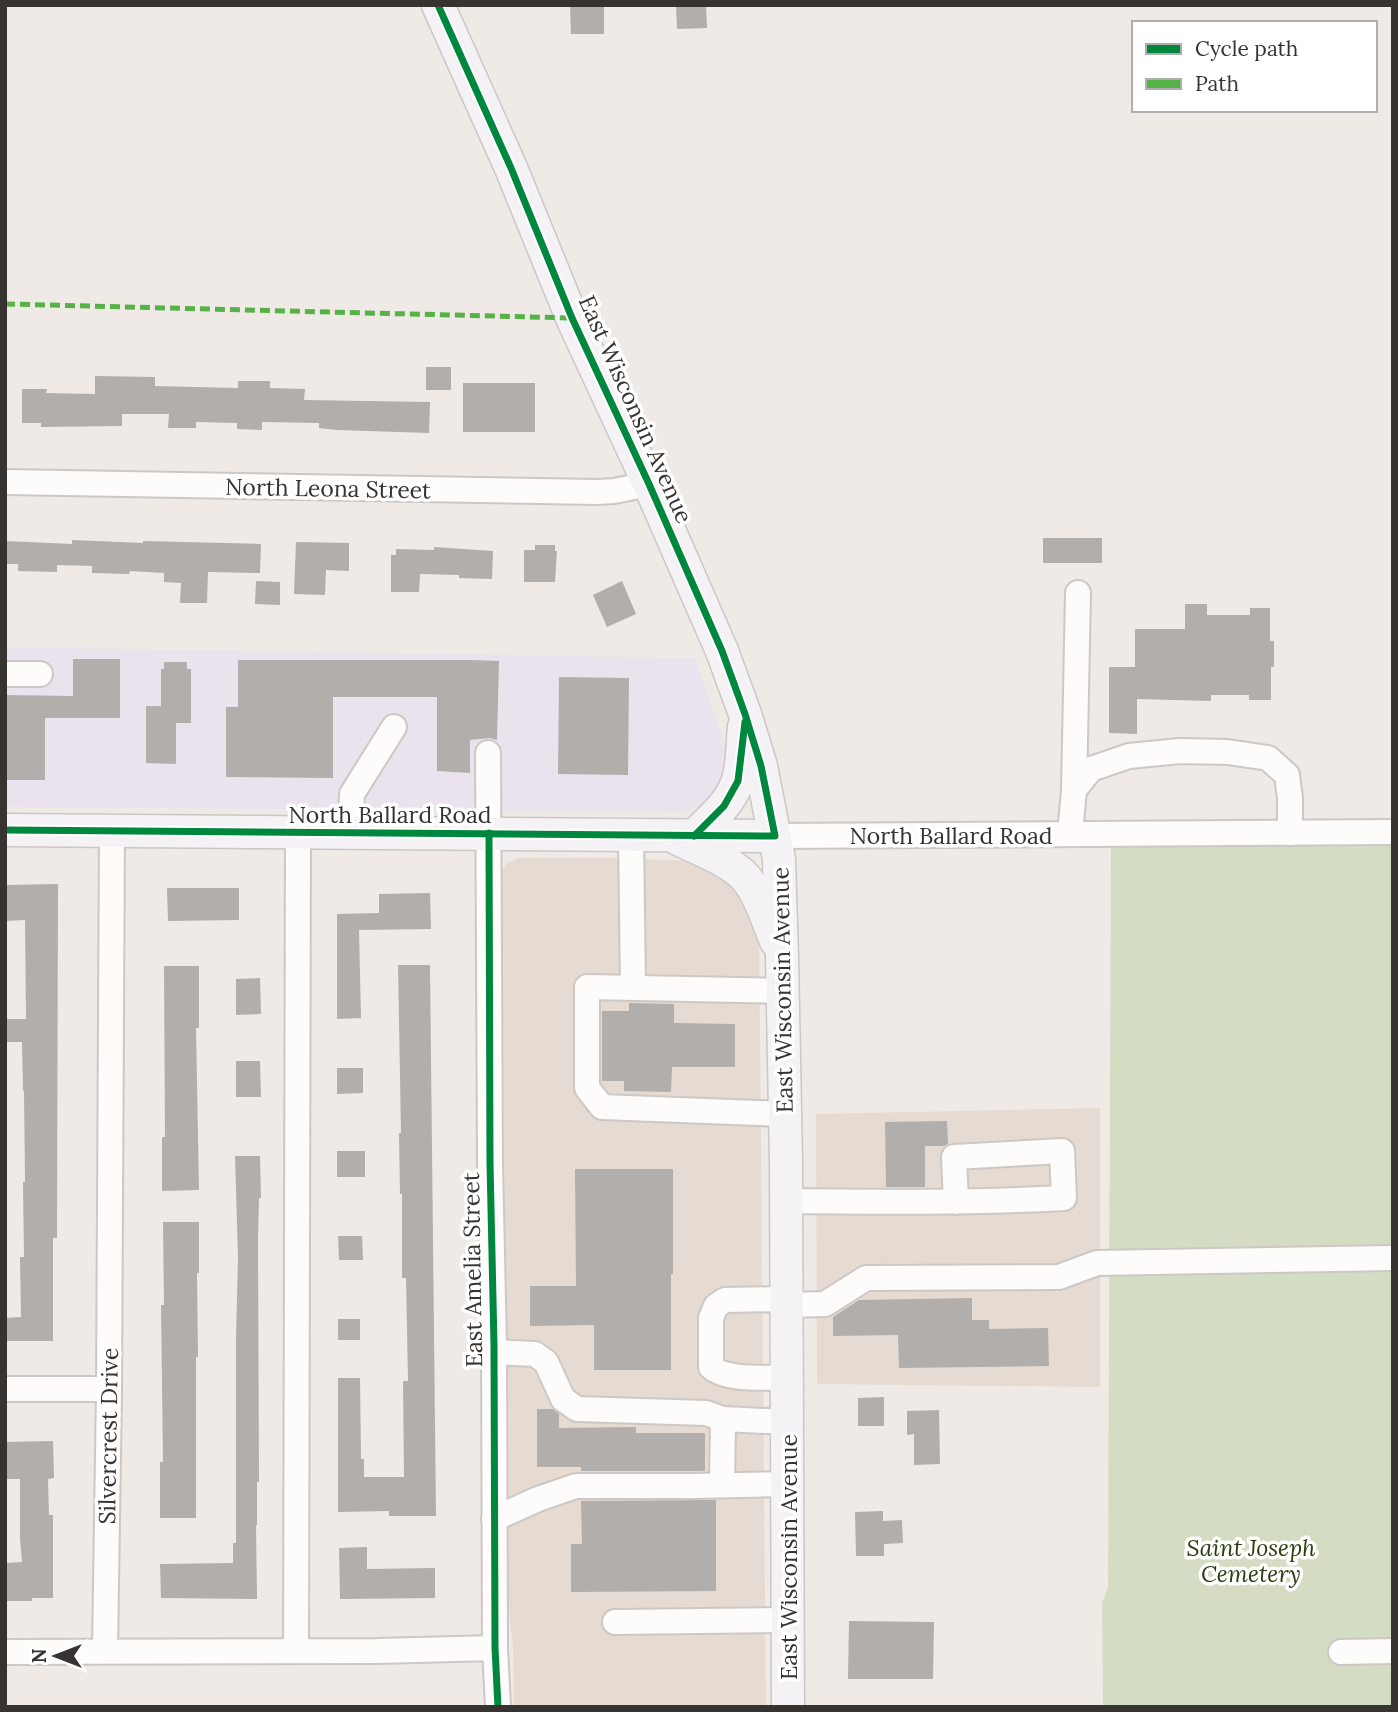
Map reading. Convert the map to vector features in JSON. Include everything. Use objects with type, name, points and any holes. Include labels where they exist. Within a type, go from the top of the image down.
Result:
[{"type":"main road","name":"East Wisconsin Avenue","points":[[438,5],[511,168],[572,318],[722,651],[761,766],[775,836],[780,883],[786,1201],[788,1707]]},
{"type":"main road","points":[[745,714],[738,781],[724,806],[683,836],[741,874],[760,901],[782,956]]},
{"type":"main road","name":"North Ballard Road","points":[[5,830],[775,836]]},
{"type":"street","name":"North Leona Street","points":[[5,482],[556,492],[614,491],[649,484]]},
{"type":"street","points":[[1070,834],[1074,790],[1078,593]]},
{"type":"street","points":[[5,674],[40,674]]},
{"type":"street","points":[[350,833],[352,794],[394,727]]},
{"type":"street","points":[[1074,790],[1091,769],[1129,756],[1180,751],[1228,752],[1268,758],[1287,775],[1290,833]]},
{"type":"street","name":"East Amelia Street","points":[[488,753],[495,1648],[498,1707]]},
{"type":"street","name":"Silvercrest Drive","points":[[105,1651],[112,831]]},
{"type":"street","name":"North Ballard Road","points":[[775,836],[1393,832]]},
{"type":"street","points":[[296,1651],[298,833]]},
{"type":"street","points":[[631,835],[633,988]]},
{"type":"street","points":[[783,991],[587,987],[587,1088],[602,1107],[785,1114]]},
{"type":"street","points":[[786,1201],[956,1202],[1064,1198],[1062,1151],[954,1157],[956,1202]]},
{"type":"street","points":[[787,1378],[726,1375],[711,1367],[711,1318],[716,1306],[725,1300],[825,1304],[866,1278],[1059,1277],[1097,1263],[1393,1258]]},
{"type":"street","points":[[494,1352],[535,1354],[546,1362],[563,1399],[578,1409],[706,1413],[723,1419],[787,1422]]},
{"type":"street","points":[[5,1389],[109,1389]]},
{"type":"street","points":[[722,1485],[723,1419]]},
{"type":"street","points":[[494,1519],[538,1499],[576,1486],[787,1484]]},
{"type":"street","points":[[615,1622],[788,1620]]},
{"type":"street","points":[[5,1652],[495,1648]]},
{"type":"street","points":[[1341,1652],[1393,1651]]},
{"type":"shaded area","points":[[5,647],[695,658],[728,751],[726,779],[706,804],[681,812],[5,807]]},
{"type":"shaded area","points":[[519,858],[693,861],[726,873],[759,926],[766,1707],[514,1707],[513,1645],[507,1575],[502,871],[506,864]]},
{"type":"shaded area","points":[[1100,1108],[1100,1387],[817,1384],[816,1114]]},
{"type":"green space","name":"Saint Joseph Cemetery","points":[[1393,832],[1393,1707],[1103,1707],[1102,1603],[1108,1587],[1111,834]]},
{"type":"building","points":[[676,5],[706,5],[707,28],[677,29]]},
{"type":"building","points":[[570,6],[604,6],[604,34],[571,34]]},
{"type":"building","points":[[426,367],[451,367],[451,390],[426,390]]},
{"type":"building","points":[[95,376],[155,377],[155,386],[238,388],[238,381],[270,381],[270,388],[305,389],[304,400],[430,402],[429,433],[337,430],[319,428],[319,423],[262,422],[262,430],[237,429],[237,423],[196,422],[196,428],[168,428],[169,414],[122,414],[122,426],[41,427],[41,423],[22,423],[22,389],[47,389],[46,393],[95,394]]},
{"type":"building","points":[[463,383],[535,383],[535,432],[463,432]]},
{"type":"building","points":[[1043,538],[1102,538],[1102,563],[1043,563]]},
{"type":"building","points":[[72,540],[261,544],[260,573],[208,572],[207,603],[180,603],[181,583],[164,582],[164,573],[92,573],[92,566],[57,565],[57,572],[18,571],[18,564],[5,564],[5,541],[72,544]]},
{"type":"building","points":[[296,542],[349,543],[349,571],[326,570],[325,595],[294,594]]},
{"type":"building","points":[[535,545],[555,545],[555,582],[524,582],[524,550],[535,550]]},
{"type":"building","points":[[434,547],[493,551],[492,579],[420,574],[419,592],[391,592],[391,555],[396,555],[396,549],[434,550]]},
{"type":"building","points":[[256,581],[280,582],[280,605],[255,604]]},
{"type":"building","points":[[622,581],[636,614],[607,627],[593,595]]},
{"type":"building","points":[[1185,604],[1207,604],[1207,615],[1250,615],[1250,608],[1270,608],[1270,641],[1274,641],[1271,700],[1249,700],[1249,695],[1211,695],[1211,701],[1137,699],[1137,734],[1109,733],[1109,667],[1135,667],[1135,629],[1185,629]]},
{"type":"building","points":[[73,659],[120,659],[120,718],[45,718],[45,780],[5,780],[5,695],[73,696]]},
{"type":"building","points":[[238,660],[499,661],[497,740],[470,740],[470,773],[437,771],[437,697],[333,697],[333,778],[226,777],[226,707],[238,707]]},
{"type":"building","points":[[164,662],[187,662],[187,669],[191,669],[191,723],[176,723],[176,764],[146,763],[146,706],[161,706],[161,669],[164,669]]},
{"type":"building","points":[[559,677],[629,678],[628,775],[558,774]]},
{"type":"building","points":[[58,884],[57,1238],[53,1238],[53,1341],[5,1341],[5,1318],[21,1317],[20,1257],[24,1257],[25,1182],[22,1042],[5,1042],[5,1019],[26,1019],[25,920],[5,921],[5,885]]},
{"type":"building","points":[[167,888],[239,888],[239,920],[168,921]]},
{"type":"building","points":[[430,893],[431,929],[359,930],[361,1018],[337,1019],[337,914],[379,913],[379,894]]},
{"type":"building","points":[[398,965],[430,965],[436,1516],[389,1516],[389,1511],[338,1512],[338,1378],[360,1378],[361,1459],[364,1459],[364,1477],[404,1477],[403,1381],[408,1381],[406,1278],[402,1278]]},
{"type":"building","points":[[164,966],[199,966],[199,1028],[196,1028],[199,1190],[162,1191],[162,1137],[165,1137]]},
{"type":"building","points":[[260,978],[261,1014],[236,1015],[236,979]]},
{"type":"building","points":[[629,1003],[674,1004],[674,1023],[735,1024],[735,1067],[672,1067],[671,1092],[624,1091],[624,1081],[602,1081],[602,1011],[629,1011]]},
{"type":"building","points":[[236,1061],[260,1061],[261,1097],[236,1097]]},
{"type":"building","points":[[337,1068],[363,1068],[363,1093],[337,1094]]},
{"type":"building","points":[[947,1121],[948,1144],[925,1146],[925,1187],[886,1187],[885,1122]]},
{"type":"building","points":[[337,1151],[365,1151],[365,1177],[337,1177]]},
{"type":"building","points":[[235,1156],[260,1156],[257,1599],[161,1598],[160,1564],[233,1563],[233,1543],[236,1543],[238,1257]]},
{"type":"building","points":[[575,1169],[673,1169],[671,1370],[594,1370],[594,1325],[530,1326],[530,1286],[576,1286]]},
{"type":"building","points":[[163,1222],[199,1222],[196,1518],[160,1518],[160,1462],[163,1462]]},
{"type":"building","points":[[338,1236],[362,1236],[363,1260],[339,1260]]},
{"type":"building","points":[[972,1298],[972,1320],[989,1320],[989,1329],[1048,1328],[1049,1366],[899,1368],[898,1335],[833,1336],[833,1317],[859,1300]]},
{"type":"building","points":[[338,1319],[360,1319],[360,1340],[338,1340]]},
{"type":"building","points":[[884,1397],[884,1426],[858,1426],[858,1398]]},
{"type":"building","points":[[537,1409],[553,1409],[559,1414],[559,1428],[636,1427],[636,1433],[705,1433],[705,1471],[581,1471],[581,1467],[537,1467]]},
{"type":"building","points":[[939,1410],[940,1464],[914,1465],[914,1434],[907,1435],[907,1411]]},
{"type":"building","points":[[53,1441],[54,1478],[48,1479],[49,1515],[53,1515],[53,1598],[5,1601],[5,1563],[22,1562],[20,1479],[5,1479],[5,1442]]},
{"type":"building","points":[[716,1500],[716,1591],[571,1592],[571,1544],[582,1544],[581,1501]]},
{"type":"building","points":[[883,1511],[883,1521],[902,1520],[903,1543],[884,1544],[884,1556],[856,1556],[855,1512]]},
{"type":"building","points":[[367,1547],[367,1569],[435,1568],[435,1598],[340,1599],[339,1548]]},
{"type":"building","points":[[849,1621],[934,1622],[933,1679],[848,1679]]},
{"type":"marked path","points":[[5,304],[572,318]]},
{"type":"cycle path","points":[[5,830],[775,836],[761,766],[722,651],[572,318],[511,168],[438,5]]},
{"type":"cycle path","points":[[694,836],[724,806],[738,781],[745,722]]},
{"type":"cycle path","points":[[489,833],[490,1163],[494,1345],[495,1648],[498,1707]]}]
